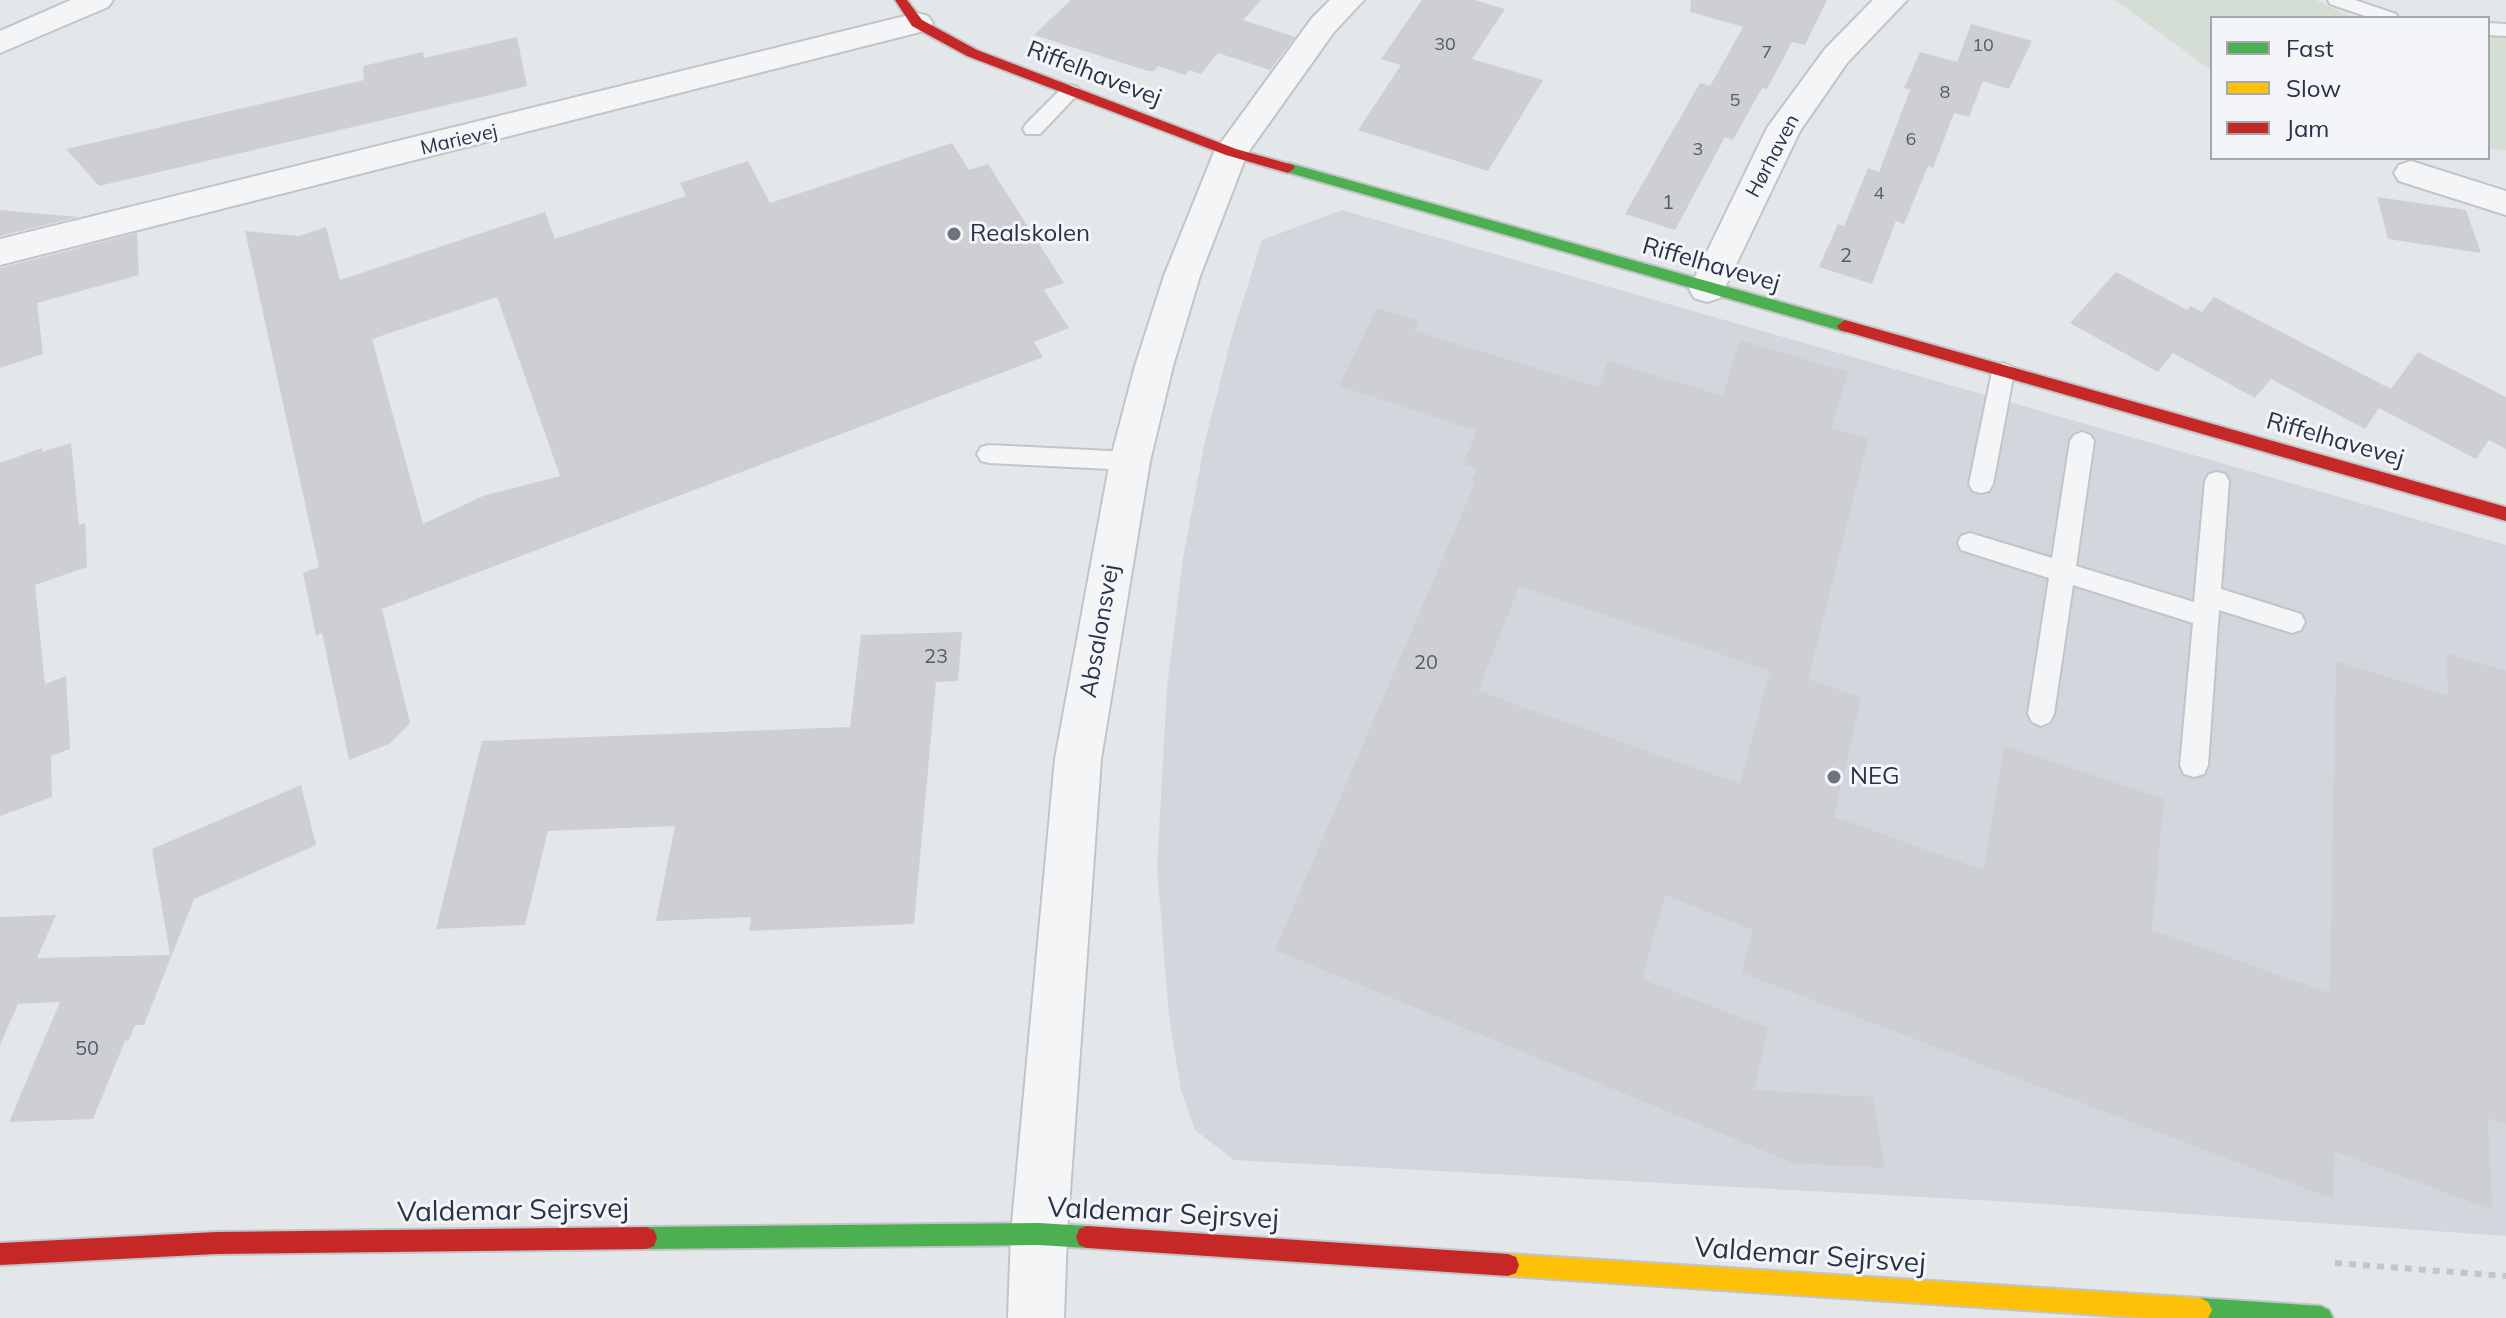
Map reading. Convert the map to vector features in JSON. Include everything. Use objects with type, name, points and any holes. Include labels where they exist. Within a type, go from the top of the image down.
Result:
[{"type":"street","points":[[0,43],[97,0]]},
{"type":"street","name":"Absalonsvej","points":[[1036,1318],[1039,1234],[1078,759],[1130,461],[1154,366],[1182,276],[1231,152],[1323,25],[1348,0]]},
{"type":"street","name":"Hørhaven","points":[[1707,289],[1784,128],[1836,56],[1891,0]]},
{"type":"street","name":"Riffelhavevej","points":[[909,11],[972,53],[1231,152],[2506,514]]},
{"type":"street","name":"Marievej","points":[[0,252],[509,128],[909,11]]},
{"type":"street","points":[[2411,173],[2506,203]]},
{"type":"street","name":"Valdemar Sejrsvej","points":[[0,1254],[217,1243],[1039,1234],[2321,1318]]},
{"type":"lane","points":[[2337,0],[2383,16]]},
{"type":"lane","points":[[1033,129],[1070,91]]},
{"type":"lane","points":[[1981,484],[2003,372]]},
{"type":"lane","points":[[2041,714],[2082,441]]},
{"type":"lane","points":[[989,454],[1130,461]]},
{"type":"lane","points":[[2194,765],[2217,481]]},
{"type":"lane","points":[[1970,543],[2062,572],[2207,606],[2292,622]]},
{"type":"shaded area","points":[[2115,0],[2316,0],[2349,16],[2210,16],[2210,70]]},
{"type":"shaded area","points":[[2490,35],[2506,36],[2506,150],[2490,149]]},
{"type":"shaded area","name":"NEG","points":[[1342,210],[2506,545],[2506,1236],[2014,1202],[1234,1160],[1195,1130],[1181,1090],[1169,1016],[1157,867],[1167,687],[1183,558],[1205,441],[1233,332],[1262,240]]},
{"type":"building","points":[[1071,0],[1261,0],[1243,20],[1295,37],[1270,70],[1218,53],[1201,74],[1189,70],[1185,75],[1158,66],[1154,71],[1148,71],[1034,35]]},
{"type":"building","points":[[1422,0],[1475,0],[1505,9],[1472,59],[1543,80],[1488,171],[1358,130],[1401,65],[1381,59]]},
{"type":"building","points":[[1691,0],[1827,0],[1805,45],[1792,42],[1767,89],[1762,88],[1733,140],[1725,137],[1675,230],[1625,214],[1700,83],[1710,86],[1743,27],[1690,12]]},
{"type":"building","points":[[1971,24],[2032,41],[2009,89],[1983,81],[1969,117],[1954,113],[1933,168],[1928,166],[1904,224],[1896,221],[1872,284],[1819,267],[1838,224],[1844,226],[1868,168],[1879,172],[1910,90],[1904,88],[1920,52],[1957,62]]},
{"type":"building","points":[[517,37],[527,86],[99,186],[66,149],[364,80],[363,66],[423,52],[424,58]]},
{"type":"building","points":[[952,143],[969,170],[988,164],[1064,283],[1044,290],[1069,328],[1034,342],[1043,357],[382,609],[410,723],[389,744],[349,760],[322,633],[316,635],[303,573],[319,567],[245,231],[299,236],[326,227],[340,280],[545,212],[555,239],[686,196],[680,183],[748,161],[770,203]],"holes":[[[497,297],[560,476],[483,496],[423,524],[372,339]]]},
{"type":"building","points":[[2377,197],[2466,210],[2481,253],[2388,239]]},
{"type":"building","points":[[0,210],[78,217],[0,236]]},
{"type":"building","points":[[137,233],[139,275],[37,303],[43,354],[0,368],[0,268]]},
{"type":"building","points":[[2116,272],[2187,310],[2191,306],[2202,312],[2214,297],[2391,389],[2418,352],[2506,397],[2506,449],[2489,440],[2476,459],[2379,408],[2365,429],[2271,379],[2255,398],[2173,353],[2158,372],[2070,323]]},
{"type":"building","points":[[1377,308],[1419,321],[1414,331],[1598,387],[1608,361],[1723,396],[1740,340],[1848,372],[1831,428],[1868,439],[1808,679],[1861,697],[1834,817],[1984,870],[2004,746],[2164,799],[2152,930],[2330,993],[2336,661],[2448,696],[2446,653],[2506,671],[2506,1125],[2488,1118],[2492,1210],[2334,1151],[2333,1199],[1742,973],[1753,930],[1665,895],[1642,979],[1768,1028],[1754,1090],[1873,1097],[1885,1168],[1793,1163],[1275,950],[1476,481],[1472,480],[1477,469],[1463,464],[1477,431],[1339,386]],"holes":[[[1519,586],[1770,671],[1740,784],[1478,691]]]},
{"type":"building","points":[[71,443],[79,525],[85,523],[87,567],[35,585],[45,684],[66,676],[70,749],[51,756],[52,797],[0,816],[0,463],[42,448],[42,452]]},
{"type":"building","points":[[962,632],[958,681],[936,682],[914,924],[749,931],[751,917],[656,921],[675,826],[548,831],[525,925],[436,929],[482,741],[850,727],[861,635]]},
{"type":"building","points":[[301,785],[316,845],[194,899],[144,1025],[135,1025],[129,1040],[125,1041],[93,1119],[9,1122],[60,1002],[18,1004],[0,1045],[0,917],[56,915],[37,958],[170,955],[152,849]]},
{"type":"traffic: fast","points":[[1288,168],[1845,326]]},
{"type":"traffic: fast","points":[[646,1238],[1039,1234],[1087,1237]]},
{"type":"traffic: fast","points":[[2200,1310],[2321,1318]]},
{"type":"traffic: slow","points":[[1508,1265],[2200,1310]]},
{"type":"traffic: jam","points":[[901,0],[917,23],[972,53],[1231,152],[1288,168]]},
{"type":"traffic: jam","points":[[1845,326],[2506,514]]},
{"type":"traffic: jam","points":[[1087,1237],[1508,1265]]},
{"type":"traffic: jam","points":[[0,1254],[217,1243],[646,1238]]},
{"type":"place","name":"Realskolen","points":[[954,234]]},
{"type":"place","name":"NEG","points":[[1834,777]]}]
